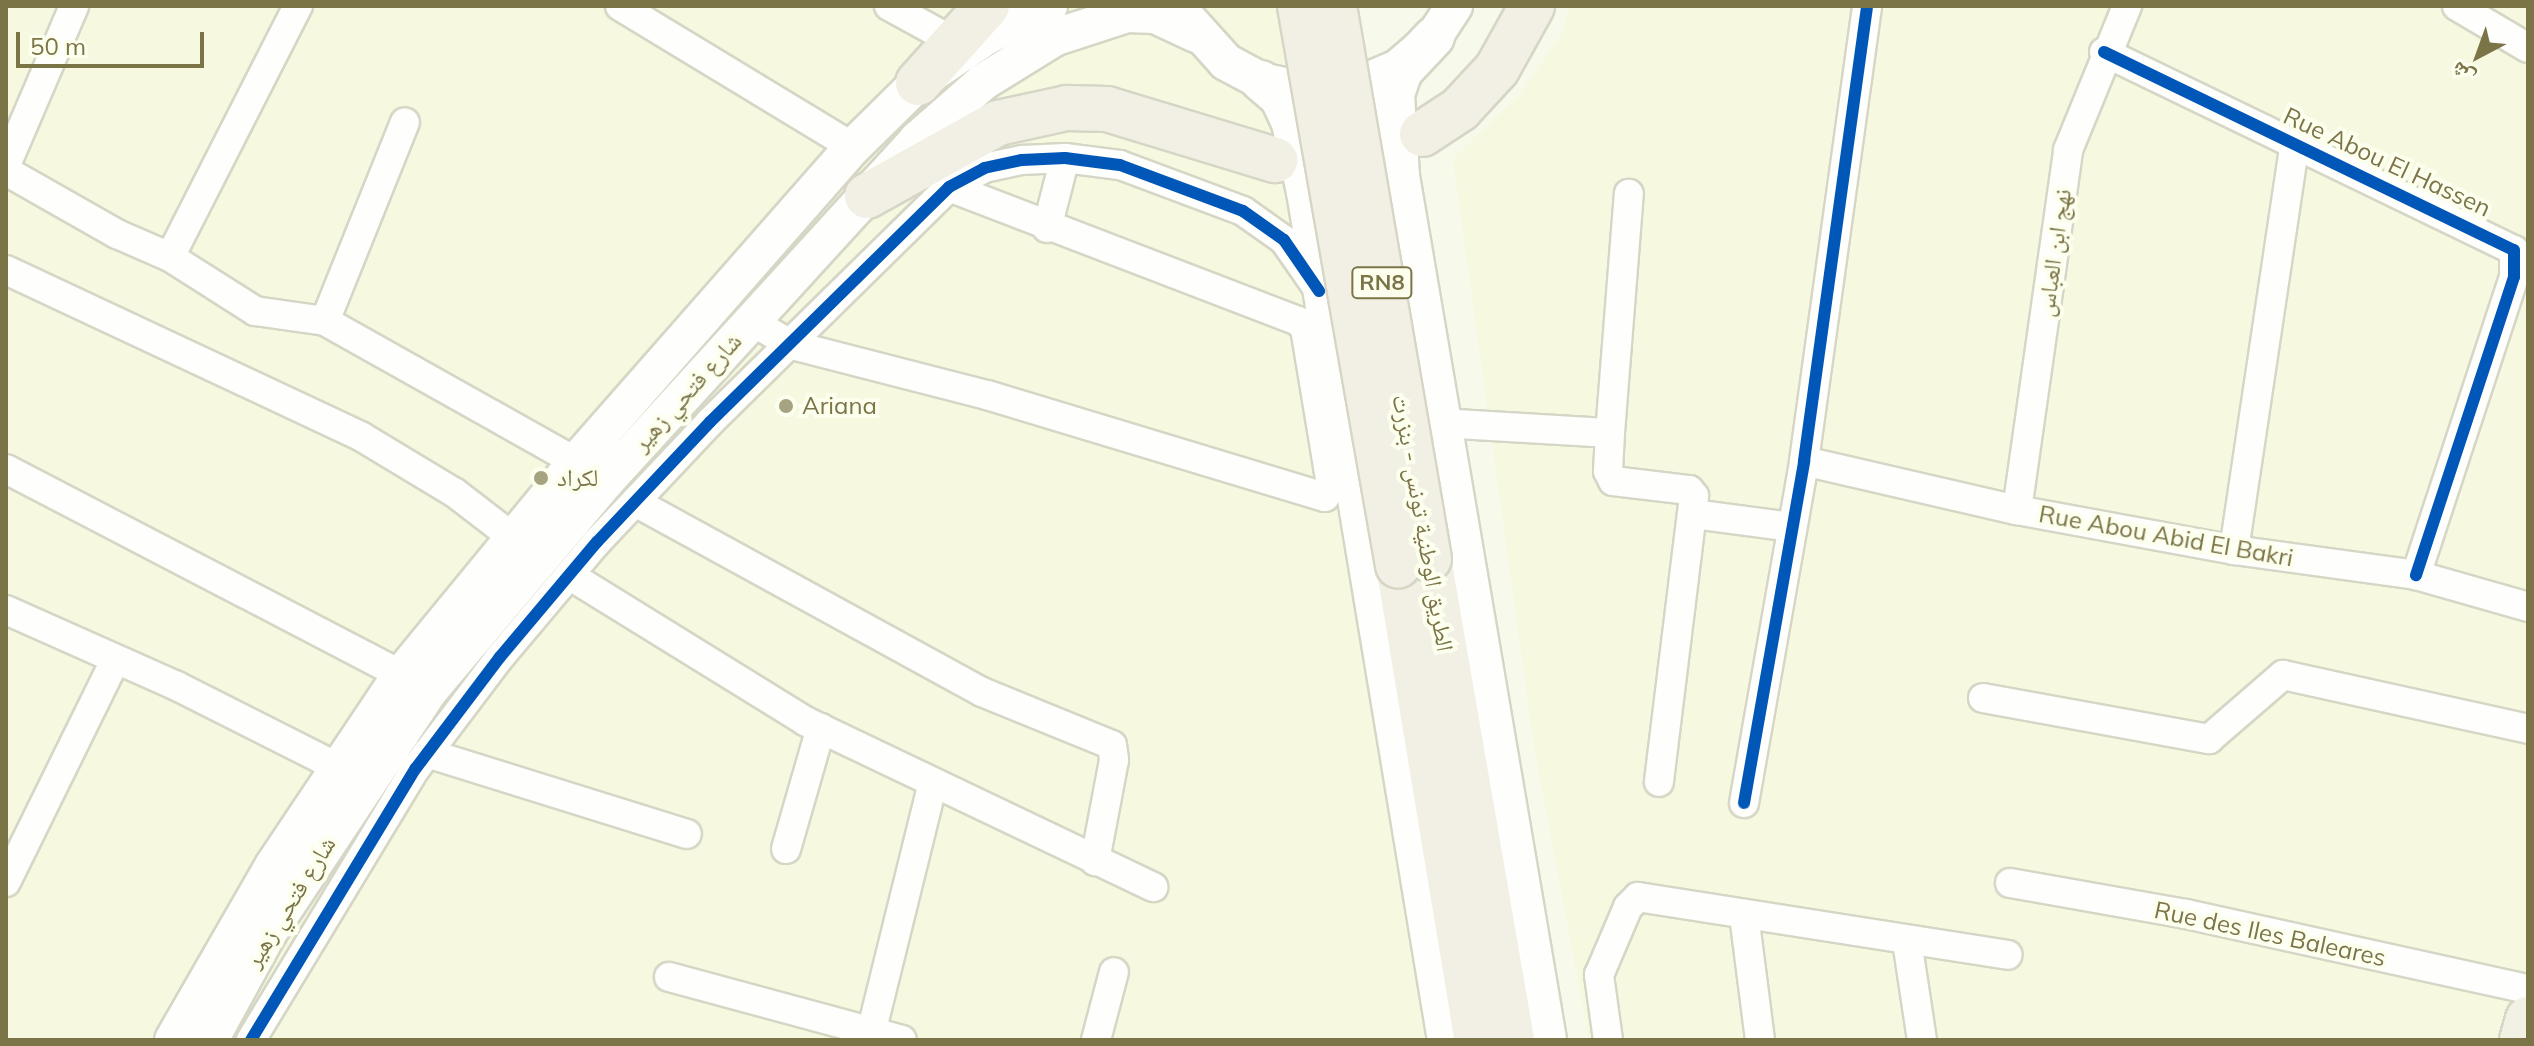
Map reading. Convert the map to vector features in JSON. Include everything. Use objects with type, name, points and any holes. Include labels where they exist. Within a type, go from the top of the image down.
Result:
[{"type":"highway","points":[[918,83],[987,6]]},
{"type":"highway","name":"الطريق الوطنية تونس - بنزرت","points":[[1300,6],[1512,1040]]},
{"type":"highway","name":"الطريق الوطنية تونس - بنزرت","points":[[1334,6],[1477,1040]]},
{"type":"highway","points":[[1422,134],[1460,109],[1497,69],[1532,6]]},
{"type":"highway","points":[[867,196],[998,123],[1067,108],[1107,109],[1275,160]]},
{"type":"highway","points":[[2522,1040],[2528,1019]]},
{"type":"main road","points":[[1444,21],[1402,71],[1394,107],[1399,176],[1546,1040]]},
{"type":"main road","points":[[1261,81],[1280,97],[1292,123],[1448,1040]]},
{"type":"street","points":[[74,6],[6,168],[117,234],[170,257],[255,311],[325,321],[576,462]]},
{"type":"street","points":[[170,257],[298,6]]},
{"type":"street","points":[[620,6],[853,147]]},
{"type":"street","points":[[889,6],[953,41]]},
{"type":"street","name":"شارع فتحي زهير","points":[[173,1040],[273,866],[401,675],[576,462],[853,147],[918,83],[987,36],[1049,6]]},
{"type":"street","points":[[1744,803],[1804,461],[1867,6]]},
{"type":"street","name":"نهج ابن العباس","points":[[2017,510],[2068,150],[2104,52],[2127,6]]},
{"type":"street","points":[[2457,6],[2528,48]]},
{"type":"street","name":"شارع فتحي زهير","points":[[210,1040],[269,932],[430,690],[551,544],[751,321],[951,108],[1016,58],[1056,37],[1127,14],[1187,20],[1226,62],[1261,81],[1308,91],[1355,86],[1398,68],[1444,21]]},
{"type":"street","name":"Rue Abou El Hassen","points":[[2104,52],[2502,241],[2517,259],[2416,575]]},
{"type":"street","points":[[325,321],[405,122]]},
{"type":"street","points":[[2234,550],[2295,143]]},
{"type":"street","points":[[1047,228],[1065,158]]},
{"type":"street","points":[[251,1040],[427,753],[569,575],[635,502],[949,187],[984,168],[1065,158],[1120,165],[1243,211],[1284,240],[1319,291]]},
{"type":"street","points":[[751,321],[792,345],[987,395],[1325,497],[1331,485],[1305,328],[1288,316],[1047,228],[949,187]]},
{"type":"street","points":[[1629,194],[1608,471],[1613,481],[1689,490],[1693,514],[1659,782]]},
{"type":"street","points":[[6,270],[362,437],[455,493],[515,539]]},
{"type":"street","points":[[1441,423],[1610,433]]},
{"type":"street","name":"Rue Abou Abid El Bakri","points":[[1804,461],[2017,510],[2234,550],[2416,575],[2528,607]]},
{"type":"street","points":[[6,469],[401,675]]},
{"type":"street","points":[[635,502],[982,692],[1112,745],[1114,760],[1095,861]]},
{"type":"street","points":[[1693,514],[1792,527]]},
{"type":"street","points":[[569,575],[821,728],[932,786],[1153,887]]},
{"type":"street","points":[[6,610],[339,768]]},
{"type":"street","points":[[6,882],[115,660]]},
{"type":"street","points":[[1983,698],[2209,739],[2283,675],[2528,729]]},
{"type":"street","points":[[786,849],[821,728]]},
{"type":"street","points":[[427,753],[687,834]]},
{"type":"street","points":[[872,1029],[932,786]]},
{"type":"street","name":"Rue des Iles Baleares","points":[[2010,883],[2186,914],[2528,989]]},
{"type":"street","points":[[1600,1039],[1599,975],[1633,900],[1646,897],[2007,955]]},
{"type":"street","points":[[1744,915],[1760,1040]]},
{"type":"street","points":[[1907,941],[1922,1040]]},
{"type":"street","points":[[1096,1040],[1114,972]]},
{"type":"street","points":[[669,977],[872,1029],[902,1040]]},
{"type":"shaded area","points":[[6,6],[1293,6],[1463,1040],[6,1040]]},
{"type":"shaded area","points":[[1570,6],[2528,6],[2528,1040],[1589,1040],[1534,746],[1453,159],[1519,95],[1562,33]]},
{"type":"cycle path","points":[[1744,803],[1804,461],[1867,6]]},
{"type":"cycle path","points":[[2104,52],[2514,250],[2514,277],[2416,575]]},
{"type":"cycle path","points":[[251,1040],[416,768],[500,657],[597,542],[710,422],[949,187],[984,168],[1022,160],[1065,158],[1120,165],[1243,211],[1284,240],[1319,291]]},
{"type":"place","name":"Ariana","points":[[786,406]]},
{"type":"place","name":"لكراد","points":[[541,478]]}]
